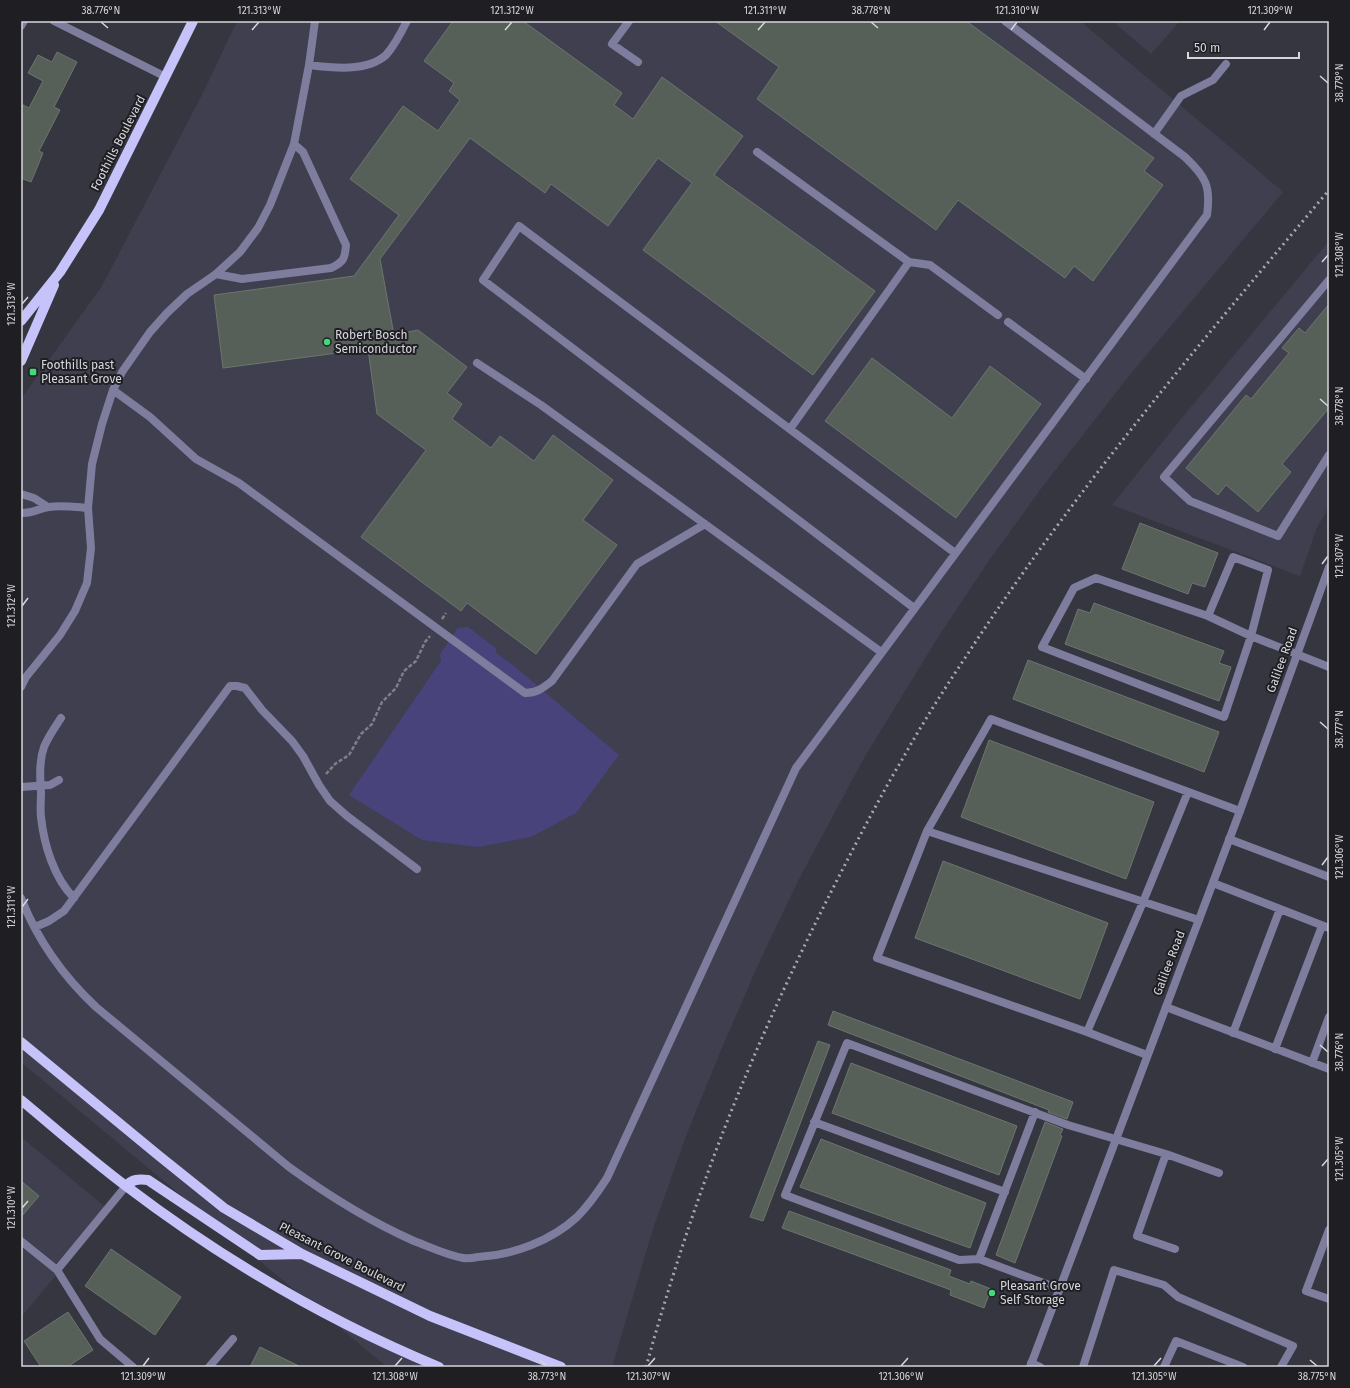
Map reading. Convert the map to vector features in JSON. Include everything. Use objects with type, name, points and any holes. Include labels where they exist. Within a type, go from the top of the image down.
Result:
[{"type":"main road","name":"Foothills Boulevard","points":[[21,321],[60,272],[99,210],[193,21]]},
{"type":"main road","name":"Foothills Boulevard","points":[[21,361],[60,272]]},
{"type":"main road","name":"Pleasant Grove Boulevard","points":[[21,1042],[158,1156],[224,1208],[302,1254],[430,1316],[561,1367]]},
{"type":"main road","points":[[21,1100],[126,1186],[192,1233],[238,1263],[285,1291],[377,1339],[440,1367]]},
{"type":"main road","points":[[126,1186],[130,1182],[138,1179],[148,1180],[260,1254],[302,1254]]},
{"type":"street","points":[[21,26],[24,21]]},
{"type":"street","points":[[54,21],[166,77]]},
{"type":"street","points":[[21,687],[26,677],[60,635],[75,611],[87,583],[91,548],[88,508],[92,464],[102,424],[113,390],[122,372],[150,332],[167,313],[187,294],[216,274],[240,252],[258,228],[270,205],[294,144],[309,65],[315,21]]},
{"type":"street","points":[[309,65],[324,67],[351,67],[371,64],[385,55],[395,43],[407,21]]},
{"type":"street","points":[[629,21],[612,44],[638,62]]},
{"type":"street","points":[[21,898],[35,927],[66,976],[96,1007],[289,1168],[323,1192],[358,1213],[393,1231],[437,1250],[464,1258],[489,1257],[534,1244],[556,1233],[577,1217],[595,1197],[607,1178],[796,768],[1207,215],[1210,199],[1207,185],[1200,172],[1185,157],[1005,21]]},
{"type":"street","points":[[1154,134],[1181,96],[1213,80],[1226,64]]},
{"type":"street","points":[[216,274],[242,279],[331,268],[340,264],[345,256],[346,245],[303,152],[294,144]]},
{"type":"street","points":[[757,152],[909,262],[930,265],[998,315]]},
{"type":"street","points":[[914,608],[483,280],[520,226],[955,553]]},
{"type":"street","points":[[790,429],[909,262]]},
{"type":"street","points":[[1329,280],[1164,477],[1190,501],[1278,536],[1329,455]]},
{"type":"street","points":[[1008,322],[1086,379]]},
{"type":"street","points":[[477,362],[541,405],[881,652]]},
{"type":"street","points":[[113,390],[150,417],[196,459],[239,483],[525,693],[533,693],[542,690],[552,681],[637,564],[705,524]]},
{"type":"street","points":[[21,494],[34,498],[48,507]]},
{"type":"street","points":[[21,513],[30,514],[48,507],[66,506],[88,508]]},
{"type":"street","points":[[1208,616],[1233,557],[1268,570],[1251,636],[1224,717],[1042,647],[1074,588],[1096,578],[1208,616],[1251,636],[1329,667]]},
{"type":"street","name":"Galilee Road","points":[[1030,1365],[1240,811],[1329,567]]},
{"type":"street","points":[[35,927],[49,921],[64,911],[230,686],[246,688],[262,710],[292,741],[303,756],[319,785],[330,801],[347,816],[417,869]]},
{"type":"street","points":[[62,718],[44,747],[40,774],[41,815],[45,841],[58,875],[67,891],[74,898]]},
{"type":"street","points":[[1147,1055],[1087,1032],[877,958],[927,831],[991,719],[1240,811]]},
{"type":"street","points":[[21,787],[50,785],[59,780]]},
{"type":"street","points":[[1087,1032],[1188,792]]},
{"type":"street","points":[[927,831],[1199,920]]},
{"type":"street","points":[[1229,839],[1329,877]]},
{"type":"street","points":[[1213,883],[1326,927],[1275,1049]]},
{"type":"street","points":[[1233,1033],[1280,909]]},
{"type":"street","points":[[1166,1007],[1329,1069]]},
{"type":"street","points":[[1312,1063],[1329,1017]]},
{"type":"street","points":[[1060,1289],[979,1259],[959,1260],[785,1195],[846,1043],[1068,1125],[1116,1138],[1219,1173]]},
{"type":"street","points":[[979,1259],[1034,1112]]},
{"type":"street","points":[[814,1122],[1005,1192]]},
{"type":"street","points":[[1166,1154],[1137,1236],[1175,1249]]},
{"type":"street","points":[[57,1270],[126,1186]]},
{"type":"street","points":[[1329,1230],[1306,1291],[1329,1299]]},
{"type":"street","points":[[21,1241],[57,1270],[100,1339],[133,1367]]},
{"type":"street","points":[[1083,1367],[1114,1270],[1164,1285],[1178,1297],[1293,1346],[1281,1367]]},
{"type":"street","points":[[210,1367],[233,1339]]},
{"type":"street","points":[[1164,1367],[1176,1341],[1243,1367]]},
{"type":"street","points":[[1030,1365],[1040,1367]]},
{"type":"path","points":[[319,785],[325,775],[335,764],[349,755],[361,734],[372,724],[382,702],[396,688],[404,671],[416,661],[425,642],[446,613]]},
{"type":"shaded area","name":"Robert Bosch Semiconductor","points":[[237,21],[1080,21],[1283,192],[1129,376],[1043,486],[988,562],[937,639],[864,758],[798,881],[758,965],[721,1050],[686,1136],[653,1229],[612,1367],[387,1367],[21,1062],[21,399],[102,286],[203,93]]},
{"type":"shaded area","points":[[1112,21],[1180,21],[1151,54]]},
{"type":"shaded area","points":[[1329,241],[1329,506],[1316,530],[1300,576],[1112,505],[1181,419]]},
{"type":"shaded area","points":[[468,627],[496,648],[496,653],[514,666],[619,755],[576,813],[531,837],[478,847],[422,840],[349,795],[441,661],[440,654],[458,628]]},
{"type":"shaded area","points":[[21,1137],[110,1211],[21,1317]]},
{"type":"building","name":"Robert Bosch Semiconductor","points":[[453,21],[523,21],[622,93],[614,105],[633,119],[662,77],[743,136],[714,175],[875,291],[813,375],[643,250],[692,183],[658,158],[608,226],[551,184],[545,193],[470,138],[380,259],[394,335],[418,330],[467,367],[447,393],[462,404],[452,419],[491,448],[500,436],[534,461],[553,435],[613,480],[583,520],[617,545],[536,654],[467,603],[461,611],[361,537],[426,450],[377,414],[368,349],[223,368],[214,295],[354,276],[399,215],[350,179],[403,106],[438,131],[460,100],[449,91],[454,83],[424,61]]},
{"type":"building","points":[[715,21],[966,21],[1154,158],[1144,171],[1163,185],[1093,281],[1074,266],[1065,278],[958,200],[936,230],[757,99],[779,67]]},
{"type":"building","points":[[57,52],[77,62],[54,107],[60,110],[39,151],[43,153],[31,182],[21,178],[21,104],[29,108],[43,81],[28,73],[38,55],[52,62]]},
{"type":"building","points":[[1329,304],[1329,408],[1282,464],[1291,472],[1258,512],[1226,485],[1218,495],[1186,468],[1246,395],[1251,399],[1289,353],[1282,348],[1299,328],[1305,333]]},
{"type":"building","points":[[872,358],[952,418],[990,366],[1041,404],[956,518],[825,421]]},
{"type":"building","points":[[1140,523],[1218,553],[1205,587],[1192,583],[1188,594],[1122,569]]},
{"type":"building","points":[[1094,603],[1224,651],[1219,663],[1231,667],[1219,701],[1065,644],[1078,609],[1090,613]]},
{"type":"building","points":[[1028,660],[1219,732],[1204,772],[1013,699]]},
{"type":"building","points":[[989,740],[1154,802],[1126,879],[961,817]]},
{"type":"building","points":[[943,861],[1108,923],[1080,999],[915,938]]},
{"type":"building","points":[[833,1011],[1073,1102],[1067,1119],[1048,1112],[1049,1110],[828,1025]]},
{"type":"building","points":[[818,1041],[830,1045],[763,1221],[750,1217]]},
{"type":"building","points":[[851,1063],[1017,1126],[999,1175],[832,1113]]},
{"type":"building","points":[[1045,1122],[1063,1129],[1060,1135],[1062,1136],[1015,1263],[996,1255]]},
{"type":"building","points":[[821,1139],[986,1203],[970,1248],[800,1187]]},
{"type":"building","points":[[21,1181],[39,1196],[21,1217]]},
{"type":"building","points":[[789,1211],[951,1270],[949,1276],[970,1284],[971,1281],[991,1289],[984,1308],[950,1295],[951,1290],[782,1228]]},
{"type":"building","points":[[111,1249],[181,1297],[155,1335],[85,1286]]},
{"type":"building","points":[[68,1312],[93,1350],[67,1367],[41,1367],[24,1341]]},
{"type":"building","points":[[260,1347],[301,1367],[250,1367]]},
{"type":"railway","points":[[646,1367],[667,1294],[703,1186],[756,1051],[822,910],[869,818],[910,745],[1006,596],[1094,477],[1186,361],[1329,190]]},
{"type":"place","name":"Robert Bosch Semiconductor","points":[[327,342]]},
{"type":"place","name":"Foothills past Pleasant Grove","points":[[33,372]]},
{"type":"place","name":"Pleasant Grove Self Storage","points":[[992,1293]]}]
